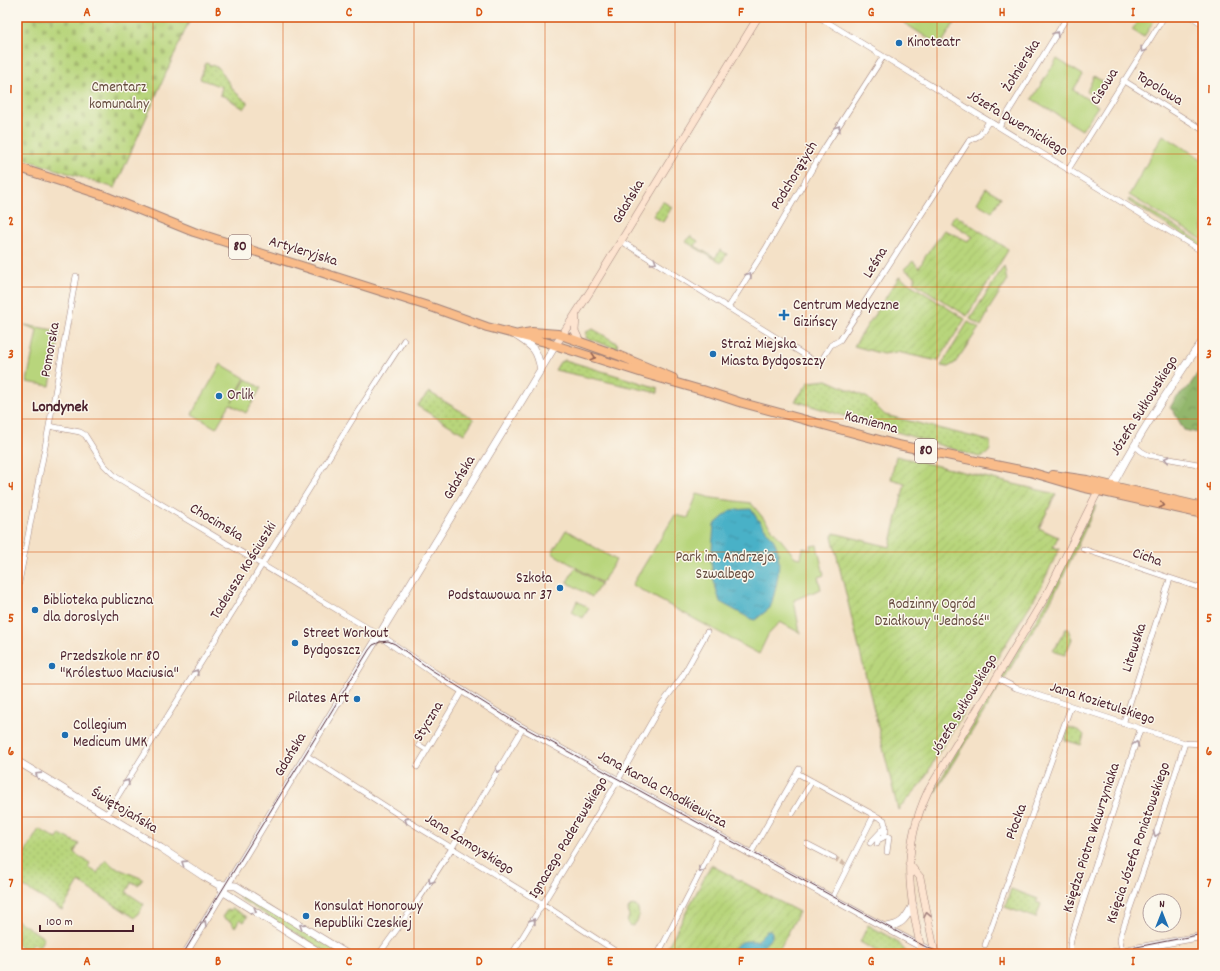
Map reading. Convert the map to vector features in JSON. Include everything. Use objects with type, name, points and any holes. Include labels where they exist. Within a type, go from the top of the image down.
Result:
[{"type":"main road","name":"Gdańska","points":[[555,346],[758,17]]},
{"type":"main road","name":"Artyleryjska","points":[[17,167],[105,196],[194,232],[434,308],[486,327],[555,346]]},
{"type":"main road","points":[[576,314],[575,329],[580,342]]},
{"type":"main road","name":"Artyleryjska","points":[[515,335],[532,332],[562,335]]},
{"type":"main road","name":"Kamienna","points":[[562,335],[620,356],[708,392]]},
{"type":"main road","name":"Kamienna","points":[[555,346],[768,410],[898,445],[1099,487]]},
{"type":"main road","name":"80","points":[[1099,487],[1203,514]]},
{"type":"main road","name":"Józefa Sułkowskiego","points":[[922,954],[910,885],[909,864],[911,841],[925,798],[1047,594],[1099,487]]},
{"type":"main road","name":"80","points":[[1110,490],[1128,488],[1203,507]]},
{"type":"main road","points":[[909,864],[920,877],[936,953]]},
{"type":"street","name":"Józefa Dwernickiego","points":[[819,17],[1203,252]]},
{"type":"street","name":"Żołnierska","points":[[999,128],[1067,17]]},
{"type":"street","name":"Cisowa","points":[[1068,170],[1123,80],[1164,17]]},
{"type":"street","points":[[1194,17],[1203,23]]},
{"type":"street","name":"Podchorążych","points":[[728,308],[825,147],[883,57]]},
{"type":"street","name":"Topolowa","points":[[1123,80],[1203,130]]},
{"type":"street","name":"Leśna","points":[[621,241],[819,364],[831,345],[840,340],[969,141],[980,135],[989,121]]},
{"type":"street","name":"Pomorska","points":[[17,593],[76,276]]},
{"type":"street","points":[[515,335],[534,348],[541,370]]},
{"type":"street","name":"Tadeusza Kościuszki","points":[[106,815],[356,414],[404,340]]},
{"type":"street","name":"Józefa Sułkowskiego","points":[[1110,490],[1134,445],[1165,395],[1194,351],[1203,341]]},
{"type":"street","name":"Gdańska","points":[[185,954],[555,346]]},
{"type":"street","name":"Chocimska","points":[[49,426],[80,432],[85,435],[104,465],[116,477],[379,635]]},
{"type":"street","points":[[1134,445],[1141,452],[1148,455],[1203,465]]},
{"type":"street","name":"Cicha","points":[[1083,549],[1203,590]]},
{"type":"street","points":[[17,552],[25,553]]},
{"type":"street","name":"Litewska","points":[[1123,724],[1170,579]]},
{"type":"street","name":"Ignacego Paderewskiego","points":[[512,954],[618,780],[661,706],[682,677],[708,632]]},
{"type":"street","name":"Jana Karola Chodkiewicza","points":[[379,635],[420,664],[523,728],[885,927],[936,953]]},
{"type":"street","name":"Jana Kozietulskiego","points":[[996,678],[1016,688],[1140,730],[1185,743],[1203,744]]},
{"type":"street","name":"Styczna","points":[[417,767],[462,691]]},
{"type":"street","name":"Płocka","points":[[985,945],[1071,706]]},
{"type":"street","points":[[379,954],[420,899],[523,728]]},
{"type":"street","name":"Księdza Piotra Wawrzyniaka","points":[[1070,954],[1072,935],[1140,730]]},
{"type":"street","name":"Księcia Józefa Poniatowskiego","points":[[1122,951],[1120,940],[1121,934],[1155,837],[1185,743]]},
{"type":"street","points":[[419,745],[427,750]]},
{"type":"street","name":"Jana Zamoyskiego","points":[[306,755],[620,954]]},
{"type":"street","name":"Świętojańska","points":[[17,761],[225,888]]},
{"type":"street","points":[[751,853],[798,771],[812,781],[884,820],[886,826],[885,835],[878,840],[877,844]]},
{"type":"street","points":[[793,813],[812,781]]},
{"type":"street","points":[[832,898],[874,815]]},
{"type":"street","points":[[870,843],[886,826]]},
{"type":"street","points":[[885,835],[889,837],[887,852]]},
{"type":"street","points":[[658,954],[719,836]]},
{"type":"street","points":[[807,844],[834,858]]},
{"type":"street","points":[[225,888],[236,886],[253,895],[347,954]]},
{"type":"street","points":[[225,888],[322,954]]},
{"type":"street","points":[[885,927],[894,926],[901,923],[913,905]]},
{"type":"street","points":[[1106,954],[1203,937]]},
{"type":"green space","name":"Cmentarz komunalny","points":[[17,17],[191,17],[115,188],[17,157]]},
{"type":"green space","points":[[895,17],[958,17],[940,46]]},
{"type":"green space","points":[[1140,17],[1156,17],[1144,37],[1132,30]]},
{"type":"green space","points":[[1057,59],[1083,75],[1073,90],[1098,106],[1082,130],[1032,99]]},
{"type":"green space","points":[[206,63],[219,68],[234,91],[248,103],[244,109],[226,97],[220,95],[222,87],[200,79]]},
{"type":"green space","points":[[1094,76],[1103,82],[1094,96],[1087,91]]},
{"type":"green space","points":[[1163,135],[1203,160],[1203,240],[1129,195]]},
{"type":"green space","points":[[986,188],[1001,197],[992,212],[977,203]]},
{"type":"green space","points":[[1129,199],[1203,243],[1202,247],[1128,201]]},
{"type":"green space","points":[[662,201],[672,207],[663,222],[653,216]]},
{"type":"green space","points":[[955,215],[1008,249],[967,316],[913,282],[916,277],[904,269],[913,261],[919,268],[944,230],[968,241],[973,237],[950,222]]},
{"type":"green space","points":[[690,236],[698,241],[695,246],[715,258],[720,250],[727,254],[721,263],[686,242]]},
{"type":"green space","points":[[1004,266],[1007,281],[987,312],[988,313],[981,326],[970,319]]},
{"type":"green space","points":[[899,277],[965,319],[938,361],[897,352],[883,354],[854,346]]},
{"type":"green space","points":[[968,322],[979,328],[955,363],[948,367],[941,366]]},
{"type":"green space","points":[[25,325],[60,331],[50,386],[27,382],[37,330]]},
{"type":"green space","points":[[593,329],[617,343],[618,349],[586,338],[586,332]]},
{"type":"green space","points":[[565,360],[658,388],[658,393],[555,370],[560,362]]},
{"type":"green space","name":"Orlik","points":[[221,364],[245,378],[232,402],[246,379],[261,388],[246,413],[230,404],[216,428],[192,414]]},
{"type":"green space","points":[[1203,365],[1203,434],[1184,430],[1174,412],[1170,408],[1175,399],[1188,388]]},
{"type":"green space","points":[[827,380],[868,398],[885,415],[990,441],[990,450],[987,454],[979,457],[795,401],[809,382]]},
{"type":"green space","points":[[429,392],[474,419],[464,434],[417,406]]},
{"type":"green space","name":"Rodzinny Ogród Działkowy \"Jedność\"","points":[[896,456],[1056,494],[1039,528],[1058,537],[1053,547],[1059,549],[1040,589],[936,757],[922,783],[898,810],[832,536],[834,533],[890,547],[905,483],[891,479]]},
{"type":"green space","name":"Park im. Andrzeja Szwalbego","points":[[697,494],[712,498],[751,503],[795,557],[801,558],[803,548],[811,550],[811,546],[817,545],[824,575],[818,577],[821,589],[794,600],[800,633],[780,622],[768,635],[759,654],[632,585],[675,515],[688,518]]},
{"type":"green space","points":[[1094,506],[1096,506],[1048,606],[936,791],[933,793],[1048,600]]},
{"type":"green space","points":[[566,530],[616,560],[602,583],[552,553]]},
{"type":"green space","points":[[575,568],[601,584],[592,597],[567,582]]},
{"type":"green space","points":[[577,601],[589,608],[583,618],[572,612]]},
{"type":"green space","points":[[1067,627],[1072,639],[1065,655],[1053,651]]},
{"type":"green space","points":[[1069,727],[1080,731],[1084,735],[1081,745],[1065,740]]},
{"type":"green space","points":[[39,829],[57,839],[60,834],[79,844],[74,853],[90,863],[88,867],[97,873],[106,860],[114,867],[143,879],[138,885],[132,882],[126,892],[144,904],[135,918],[79,882],[62,910],[17,883],[17,866]]},
{"type":"green space","points":[[711,865],[799,912],[777,954],[664,954]]},
{"type":"green space","points":[[1011,889],[1038,899],[1036,902],[1041,904],[1036,918],[1005,907]]},
{"type":"green space","points":[[241,894],[255,900],[342,954],[329,954],[239,898]]},
{"type":"green space","points":[[632,905],[638,908],[639,914],[638,920],[632,926],[627,922],[629,916],[628,909]]},
{"type":"green space","points":[[232,908],[247,917],[244,922],[240,919],[235,927],[231,922],[222,917],[227,910],[230,911]]},
{"type":"green space","points":[[17,920],[44,938],[39,947],[33,944],[29,950],[17,945]]},
{"type":"green space","points":[[868,925],[897,941],[908,954],[881,954],[860,942]]},
{"type":"water","points":[[751,509],[773,539],[779,562],[777,580],[770,608],[755,620],[720,602],[714,581],[711,561],[714,525],[731,510]]},
{"type":"water","points":[[770,930],[772,932],[772,937],[758,952],[748,954],[734,953],[735,948],[739,943],[746,941],[757,941],[764,933]]},
{"type":"tunnel","points":[[834,858],[846,865]]},
{"type":"tram line","points":[[183,954],[369,650],[373,645],[388,641],[395,644],[430,669],[518,724],[903,935],[928,948],[945,954]]},
{"type":"tram line","points":[[1092,954],[1111,952],[1203,934]]},
{"type":"place","name":"Kinoteatr","points":[[899,43]]},
{"type":"place","name":"Centrum Medyczne Gizińscy","points":[[784,315]]},
{"type":"place","name":"Straż Miejska Miasta Bydgoszczy","points":[[713,354]]},
{"type":"place","name":"Orlik","points":[[219,396]]},
{"type":"place","name":"Szkoła Podstawowa nr 37","points":[[560,588]]},
{"type":"place","name":"Biblioteka publiczna dla doroslych","points":[[35,610]]},
{"type":"place","name":"Street Workout Bydgoszcz","points":[[295,643]]},
{"type":"place","name":"Przedszkole nr 80 \"Królestwo Maciusia\"","points":[[52,666]]},
{"type":"place","name":"Pilates Art","points":[[357,699]]},
{"type":"place","name":"Collegium Medicum UMK","points":[[65,735]]},
{"type":"place","name":"Konsulat Honorowy Republiki Czeskiej","points":[[306,916]]},
{"type":"district","name":"Londynek","points":[[60,407]]}]
